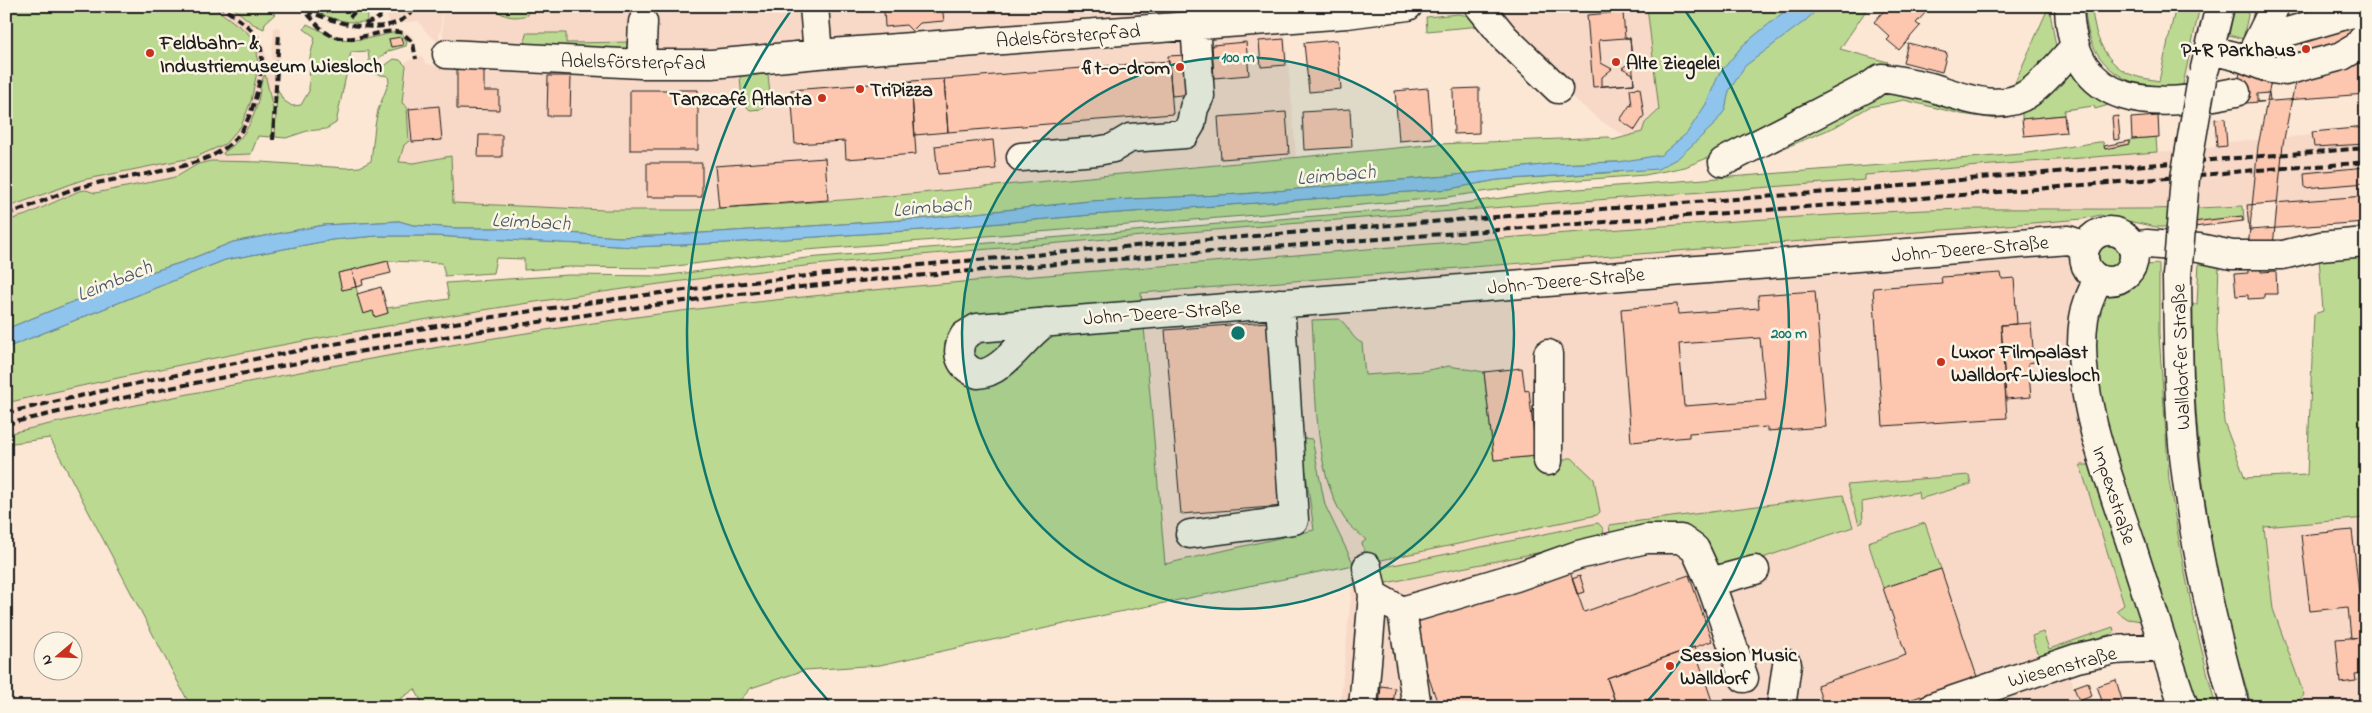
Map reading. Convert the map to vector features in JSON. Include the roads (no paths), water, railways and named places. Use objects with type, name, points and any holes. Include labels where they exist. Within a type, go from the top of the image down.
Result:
[{"type":"street","points":[[814,6],[818,54]]},
{"type":"street","name":"Adelsförsterpfad","points":[[447,54],[641,64],[712,64],[1199,19],[1347,14],[1408,6]]},
{"type":"street","points":[[1479,6],[1515,48],[1558,89]]},
{"type":"street","points":[[2069,6],[2075,47],[2091,74],[2103,85],[2131,98],[2149,102],[2186,101],[2236,92]]},
{"type":"street","name":"Walldorfer Straße","points":[[2220,6],[2245,41],[2202,79],[2185,178],[2177,276],[2180,406],[2187,479],[2198,551],[2210,611],[2235,707]]},
{"type":"street","points":[[2245,41],[2284,13],[2311,6]]},
{"type":"street","points":[[2245,41],[2280,34],[2366,9]]},
{"type":"street","points":[[1021,157],[1097,151],[1113,148],[1130,138],[1185,134],[1191,124],[1194,108],[1200,96],[1199,19]]},
{"type":"street","points":[[641,64],[642,22]]},
{"type":"street","points":[[2245,41],[2276,54],[2366,28]]},
{"type":"street","points":[[2245,41],[2271,69],[2286,71],[2342,56],[2358,47],[2366,35]]},
{"type":"street","points":[[1723,162],[1870,86],[1881,78],[1906,81],[1983,102],[2010,102],[2030,93],[2075,47]]},
{"type":"street","points":[[2109,231],[2118,233],[2126,238],[2132,246],[2134,258],[2130,270],[2121,278],[2110,282],[2098,279],[2088,271],[2084,258],[2086,246],[2091,238],[2109,231]]},
{"type":"street","name":"John-Deere-Straße","points":[[1046,322],[2068,240],[2086,246]]},
{"type":"street","points":[[2132,246],[2148,244],[2199,248],[2232,256],[2283,255],[2320,246],[2366,242]]},
{"type":"street","name":"Impexstraße","points":[[2098,279],[2090,296],[2084,318],[2084,367],[2088,400],[2100,450],[2184,707]]},
{"type":"street","points":[[1190,534],[1294,520],[1280,303]]},
{"type":"street","points":[[1548,354],[1548,461]]},
{"type":"street","points":[[1373,595],[1402,611],[1516,577],[1578,555],[1646,539],[1681,539],[1695,549],[1710,582],[1744,678]]},
{"type":"street","points":[[1363,707],[1373,595],[1368,567]]},
{"type":"street","points":[[1710,582],[1755,570]]},
{"type":"street","points":[[1402,611],[1417,707]]},
{"type":"street","name":"Wiesenstraße","points":[[1933,707],[2077,658],[2114,650],[2164,647]]},
{"type":"street","points":[[1781,707],[1787,664]]},
{"type":"water","points":[[1791,6],[1821,6],[1805,21],[1745,66],[1729,91],[1725,110],[1714,125],[1678,158],[1658,169],[1497,180],[1449,189],[1091,215],[922,230],[725,243],[635,247],[434,236],[377,236],[332,240],[225,260],[6,348],[6,329],[129,279],[183,262],[233,242],[324,225],[399,221],[413,225],[456,228],[504,228],[619,237],[656,236],[920,219],[1090,201],[1242,194],[1447,176],[1551,164],[1618,162],[1661,155],[1687,133],[1706,104],[1719,74],[1743,45]]},
{"type":"railway","points":[[6,214],[75,189],[181,166],[217,153],[230,144],[246,123],[252,108],[259,83],[262,55],[260,45],[251,29],[220,6]]},
{"type":"railway","points":[[299,6],[323,30],[336,37],[355,38],[384,32],[403,33],[413,43],[416,59]]},
{"type":"railway","points":[[350,17],[360,6]]},
{"type":"railway","points":[[365,24],[379,18],[383,6]]},
{"type":"railway","points":[[306,10],[348,24],[380,26],[394,23],[406,17],[416,6]]},
{"type":"railway","points":[[273,140],[279,33]]},
{"type":"railway","points":[[6,413],[185,373],[365,338],[636,296],[777,279],[926,264],[1219,239],[1882,188],[1979,178],[2366,148]]},
{"type":"railway","points":[[6,424],[184,385],[363,351],[543,321],[784,289],[1028,266],[2366,162]]},
{"type":"place","name":"P+R Parkhaus","points":[[2306,49]]},
{"type":"place","name":"Feldbahn- & Industriemuseum Wiesloch","points":[[150,53]]},
{"type":"place","name":"Alte Ziegelei","points":[[1616,62]]},
{"type":"place","name":"fit-o-drom","points":[[1180,67]]},
{"type":"place","name":"TriPizza","points":[[860,89]]},
{"type":"place","name":"Tanzcafé Atlanta","points":[[822,98]]},
{"type":"place","name":"Luxor Filmpalast Walldorf-Wiesloch","points":[[1941,362]]},
{"type":"place","name":"Session Music Walldorf","points":[[1670,666]]},
{"type":"water label","name":"Leimbach","points":[[1336,174]]},
{"type":"water label","name":"Leimbach","points":[[932,206]]},
{"type":"water label","name":"Leimbach","points":[[531,221]]},
{"type":"water label","name":"Leimbach","points":[[114,280]]}]
